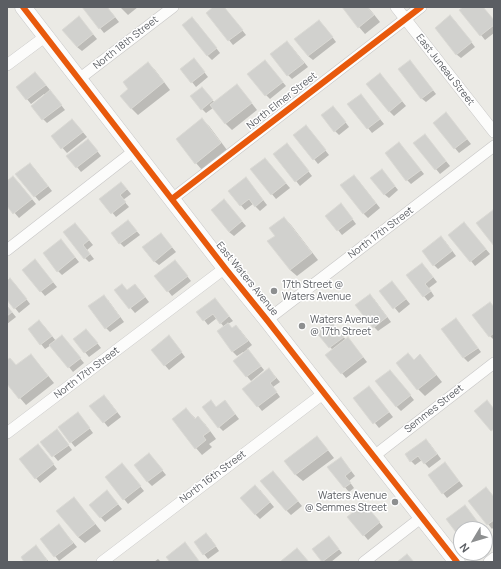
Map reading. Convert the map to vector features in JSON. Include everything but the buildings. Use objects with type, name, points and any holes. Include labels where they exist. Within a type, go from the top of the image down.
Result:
[{"type":"street","name":"East Waters Avenue","points":[[23,7],[225,268],[457,562]]},
{"type":"street","name":"North 18th Street","points":[[79,79],[173,7]]},
{"type":"street","name":"East Juneau Street","points":[[396,7],[494,132]]},
{"type":"street","name":"North Elmer Street","points":[[172,199],[421,7]]},
{"type":"street","points":[[7,65],[46,36]]},
{"type":"street","name":"North 17th Street","points":[[267,320],[494,146]]},
{"type":"street","points":[[7,250],[134,151]]},
{"type":"street","name":"North 17th Street","points":[[7,433],[225,268]]},
{"type":"street","name":"Semmes Street","points":[[374,456],[494,363]]},
{"type":"street","name":"North 16th Street","points":[[102,562],[324,393]]},
{"type":"street","points":[[364,562],[422,517]]},
{"type":"street","points":[[489,562],[494,558]]},
{"type":"cycle path","points":[[23,7],[225,268],[457,562]]},
{"type":"cycle path","points":[[172,199],[421,7]]},
{"type":"place","name":"17th Street @ Waters Avenue","points":[[274,291]]},
{"type":"place","name":"Waters Avenue @ 17th Street","points":[[302,326]]},
{"type":"place","name":"Waters Avenue @ Semmes Street","points":[[395,502]]}]
